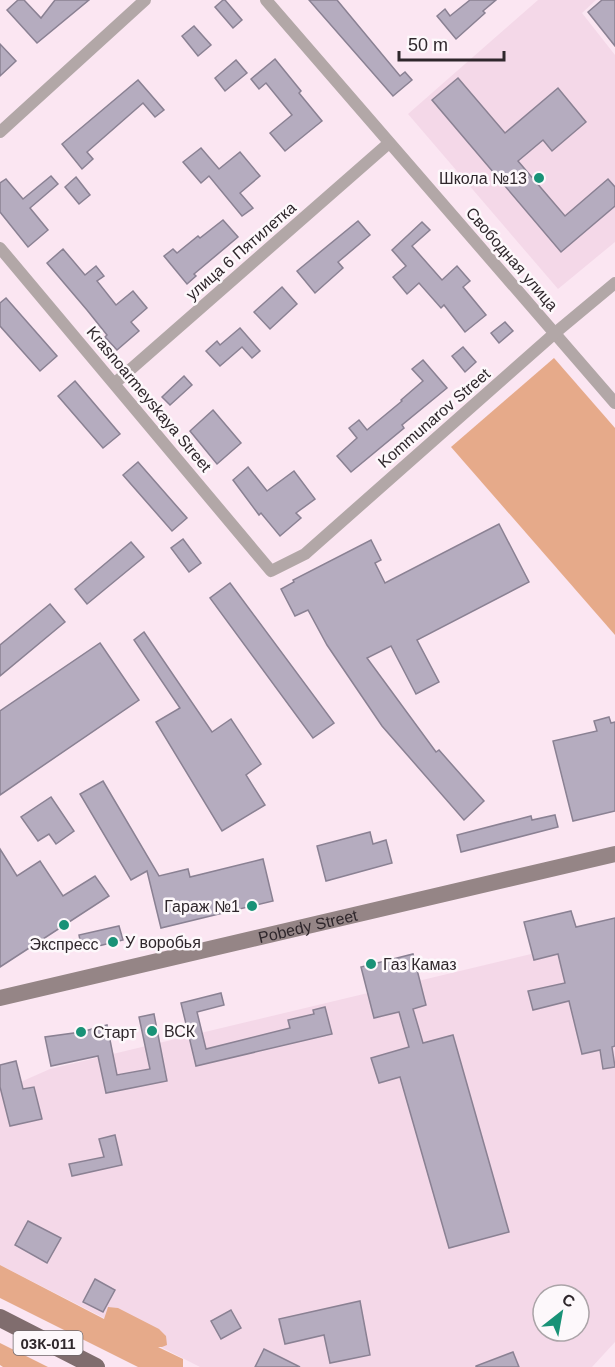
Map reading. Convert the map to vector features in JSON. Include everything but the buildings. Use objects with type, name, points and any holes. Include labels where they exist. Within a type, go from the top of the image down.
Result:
[{"type":"main road","name":"03К-011","points":[[0,1318],[96,1367]]},
{"type":"street","points":[[0,132],[145,0]]},
{"type":"street","name":"Свободная улица","points":[[266,0],[615,403]]},
{"type":"street","name":"улица 6 Пятилетка","points":[[115,383],[389,143]]},
{"type":"street","name":"Krasnoarmeyskaya Street","points":[[0,248],[271,571]]},
{"type":"street","name":"Kommunarov Street","points":[[271,571],[305,554],[555,333],[615,283]]},
{"type":"street","name":"Pobedy Street","points":[[0,998],[615,854]]},
{"type":"shaded area","name":"Школа №13","points":[[538,0],[596,0],[582,13],[615,55],[615,242],[558,289],[408,114]]},
{"type":"shaded area","points":[[554,358],[615,428],[615,635],[451,447]]},
{"type":"shaded area","points":[[615,934],[615,1342],[592,1367],[200,1367],[0,1265],[0,1091],[50,1069]]},
{"type":"shaded area","points":[[0,1265],[104,1319],[108,1307],[118,1308],[159,1329],[166,1336],[167,1345],[158,1347],[183,1359],[183,1367],[138,1367],[0,1298]]},
{"type":"shaded area","points":[[0,1343],[48,1367],[3,1367],[0,1365]]},
{"type":"place","name":"Школа №13","points":[[539,178]]},
{"type":"place","name":"Гараж №1","points":[[252,906]]},
{"type":"place","name":"Экспресс","points":[[64,925]]},
{"type":"place","name":"У воробья","points":[[113,942]]},
{"type":"place","name":"Газ Камаз","points":[[371,964]]},
{"type":"place","name":"ВСК","points":[[152,1031]]},
{"type":"place","name":"Старт","points":[[81,1032]]}]
